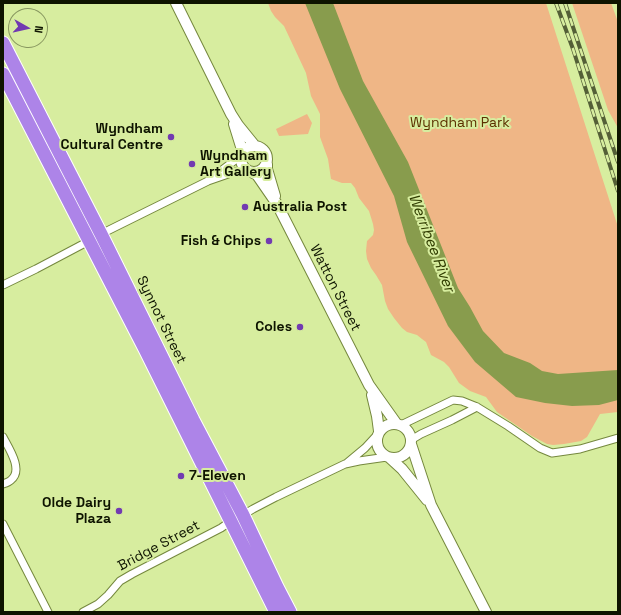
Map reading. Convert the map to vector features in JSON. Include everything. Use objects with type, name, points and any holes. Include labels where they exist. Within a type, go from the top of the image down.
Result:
[{"type":"highway","name":"Synnot Street","points":[[3,43],[101,234],[150,346],[188,422],[237,518],[290,612]]},
{"type":"highway","name":"Synnot Street","points":[[3,74],[89,240],[150,346]]},
{"type":"highway","points":[[36,138],[47,130]]},
{"type":"highway","points":[[89,240],[101,234]]},
{"type":"highway","name":"Synnot Street","points":[[237,518],[276,612]]},
{"type":"street","points":[[176,3],[231,114],[255,146]]},
{"type":"street","points":[[231,114],[242,154],[242,162],[245,168],[249,171]]},
{"type":"street","points":[[101,234],[208,181],[234,172],[258,172],[262,170],[266,164],[266,154],[262,148],[255,146],[248,148],[208,181]]},
{"type":"street","name":"Watton Street","points":[[266,164],[277,204]]},
{"type":"street","name":"Watton Street","points":[[249,171],[257,175],[277,204],[369,385],[375,405],[378,433]]},
{"type":"street","points":[[3,285],[89,240]]},
{"type":"street","name":"Watton Street","points":[[369,385],[399,424]]},
{"type":"street","points":[[486,612],[430,505],[402,468],[383,454],[377,446],[378,433],[387,424],[399,424],[453,400],[462,401],[477,407],[540,448],[552,453],[580,449],[618,438]]},
{"type":"street","points":[[411,442],[422,434],[477,407]]},
{"type":"street","points":[[388,457],[401,457],[409,449],[411,436],[408,431],[399,424]]},
{"type":"street","name":"Bridge Street","points":[[83,612],[98,604],[120,581],[132,574],[221,528],[276,497],[345,464],[365,448],[378,433]]},
{"type":"street","points":[[3,437],[16,464],[16,472],[14,477],[12,480],[3,484]]},
{"type":"street","points":[[411,442],[430,505]]},
{"type":"street","name":"Bridge Street","points":[[345,464],[388,457]]},
{"type":"street","points":[[3,524],[48,612]]},
{"type":"green space","name":"Wyndham Park","points":[[268,3],[546,3],[618,227],[618,412],[600,414],[587,437],[581,441],[553,445],[547,444],[532,436],[497,412],[486,397],[470,391],[459,383],[444,362],[431,355],[426,342],[417,335],[407,332],[394,318],[385,301],[382,285],[367,259],[367,241],[373,235],[374,230],[369,211],[359,198],[351,183],[342,183],[331,179],[328,159],[320,137],[320,114],[311,96],[306,73],[284,26],[275,17]]},
{"type":"green space","points":[[572,3],[611,3],[618,22],[618,128],[608,110]]},
{"type":"green space","points":[[307,114],[312,123],[308,134],[279,136],[276,129]]},
{"type":"water","name":"Werribee River","points":[[305,3],[333,3],[363,81],[408,162],[458,288],[483,331],[504,353],[530,363],[542,371],[558,374],[618,370],[618,400],[599,405],[572,406],[545,403],[516,397],[475,362],[448,326],[407,242],[394,196],[340,89]]},
{"type":"railway","points":[[556,3],[573,49],[618,191]]},
{"type":"railway","points":[[565,3],[618,162]]},
{"type":"place","name":"Wyndham Cultural Centre","points":[[171,137]]},
{"type":"place","name":"Wyndham Art Gallery","points":[[192,164]]},
{"type":"place","name":"Australia Post","points":[[245,207]]},
{"type":"place","name":"Fish & Chips","points":[[269,241]]},
{"type":"place","name":"Coles","points":[[300,327]]},
{"type":"place","name":"7-Eleven","points":[[181,476]]},
{"type":"place","name":"Olde Dairy Plaza","points":[[119,511]]}]
